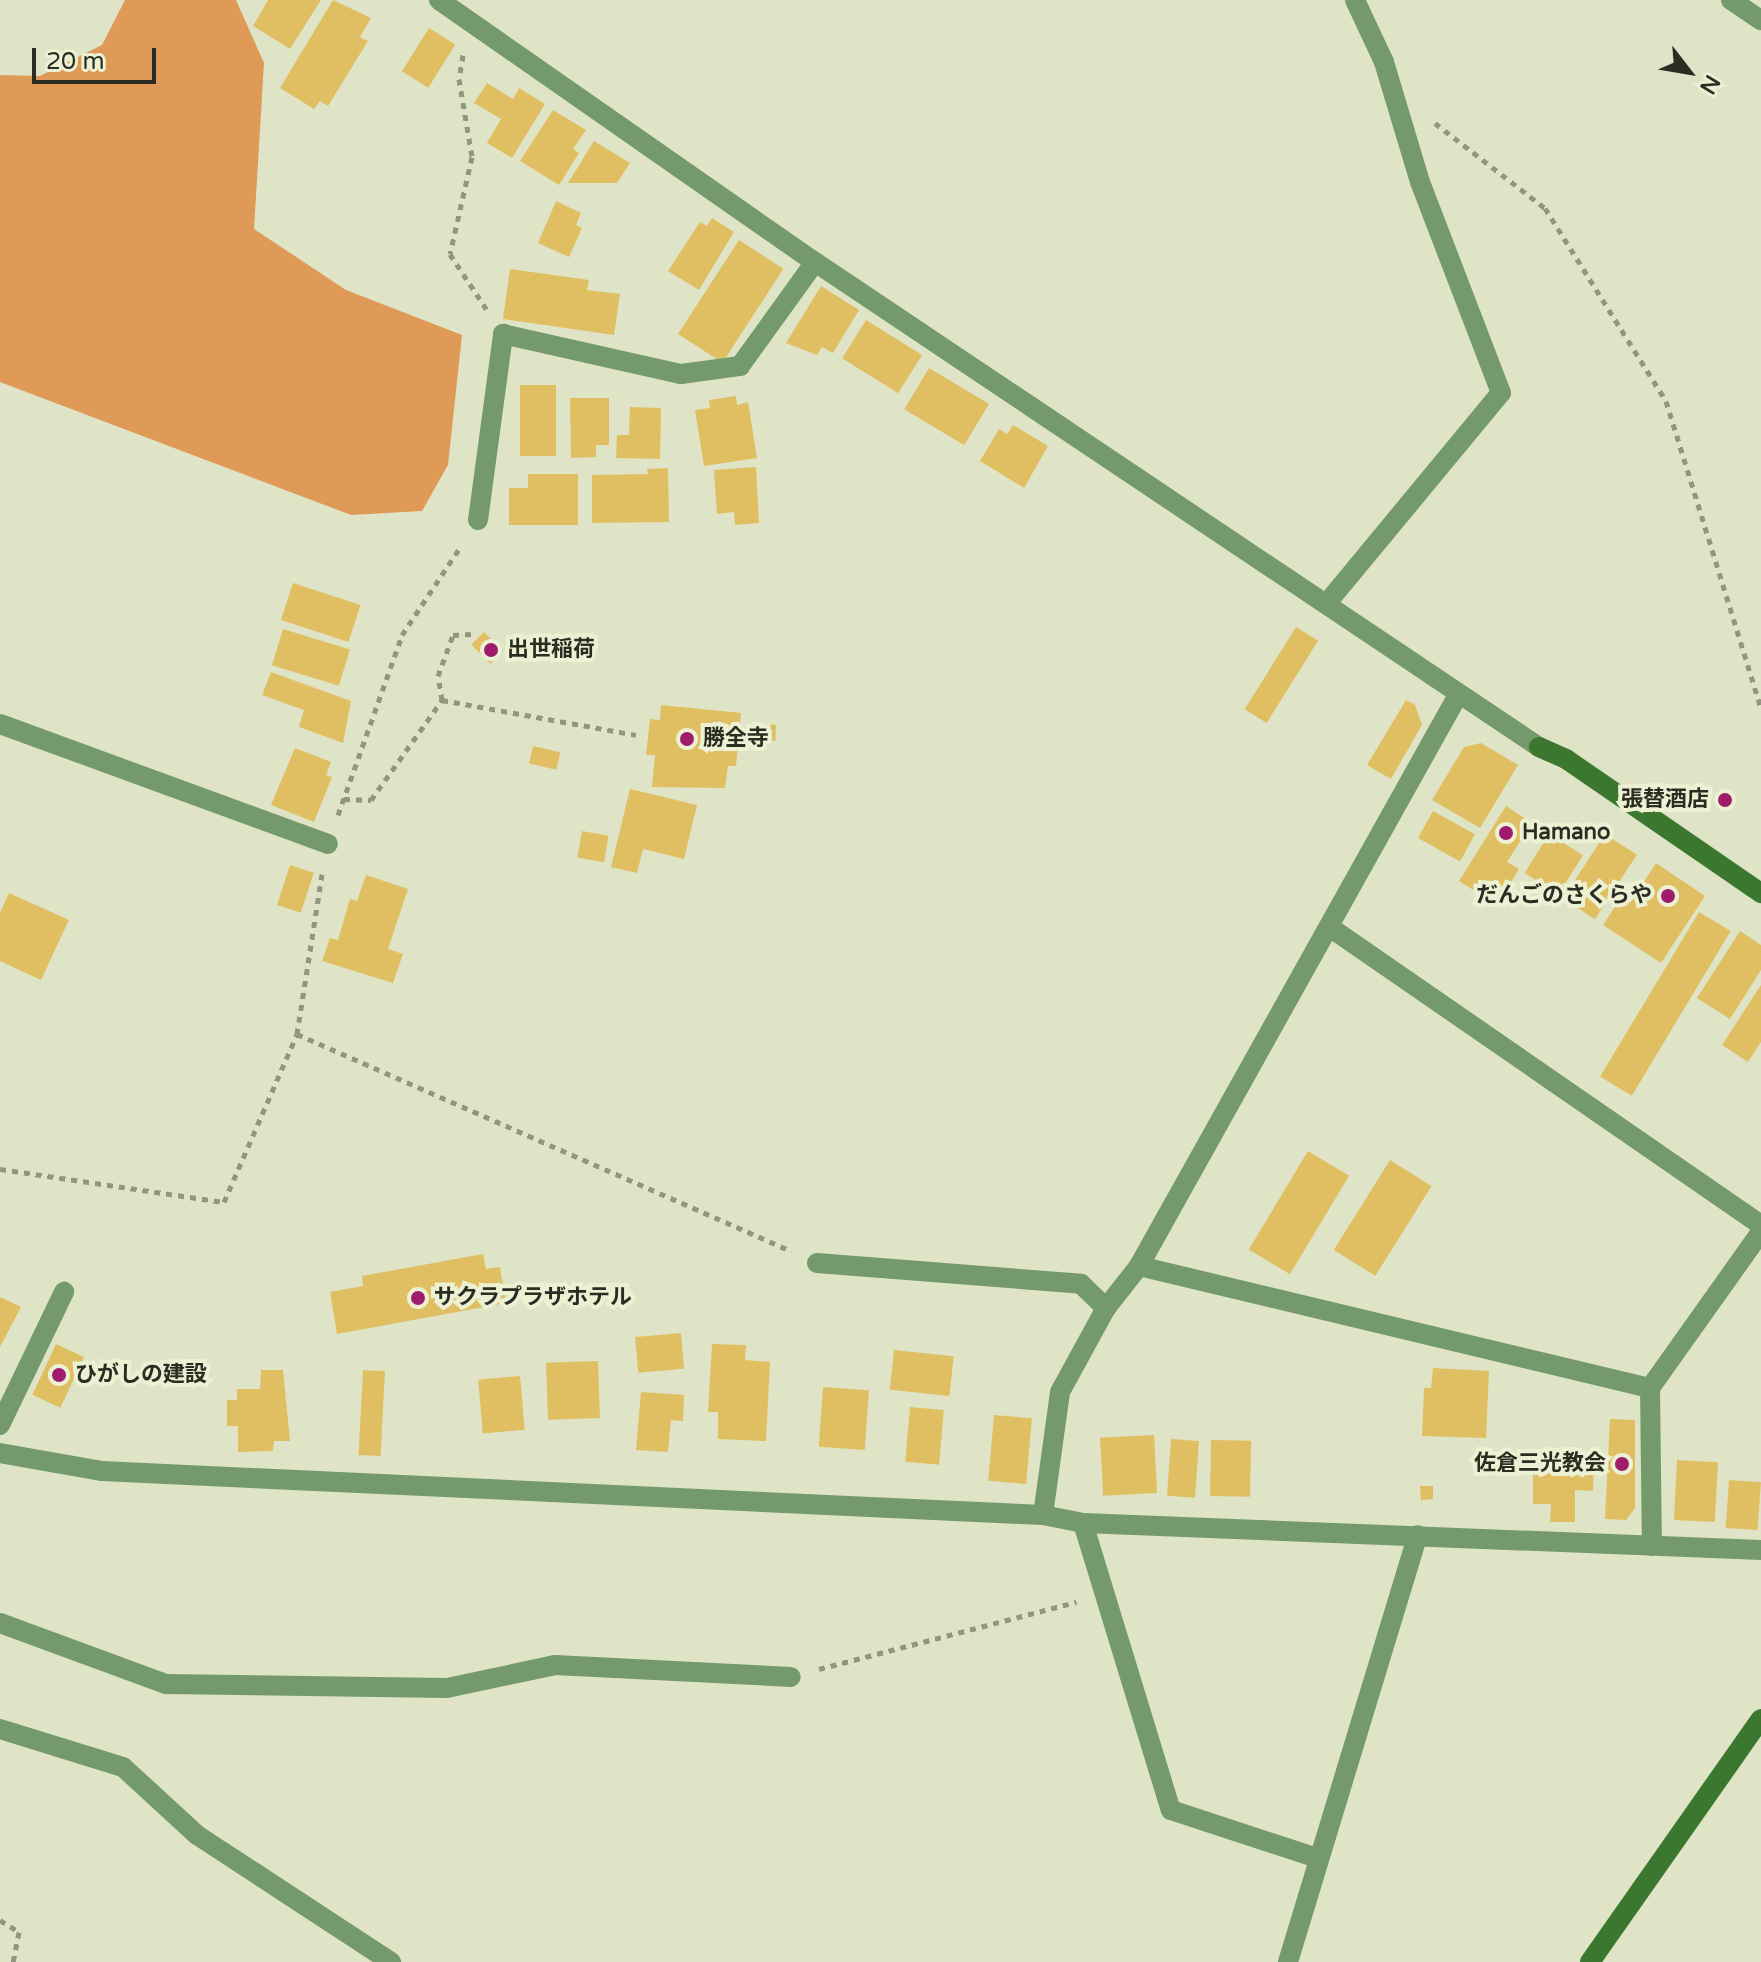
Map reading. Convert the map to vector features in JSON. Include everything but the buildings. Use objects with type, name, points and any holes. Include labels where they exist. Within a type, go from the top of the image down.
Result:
[{"type":"street","points":[[439,0],[815,262],[1327,603],[1458,695],[1539,747],[1566,759],[1761,893]]},
{"type":"street","points":[[1327,603],[1501,393],[1420,182],[1393,91],[1355,0]]},
{"type":"street","points":[[1731,0],[1761,20]]},
{"type":"street","points":[[478,520],[503,334],[681,374],[740,366],[815,262]]},
{"type":"street","points":[[1043,1515],[1060,1392],[1106,1308],[1139,1266],[1331,928],[1458,695]]},
{"type":"street","points":[[0,724],[328,844]]},
{"type":"street","points":[[1331,928],[1761,1225]]},
{"type":"street","points":[[1652,1546],[1650,1388],[1761,1232]]},
{"type":"street","points":[[817,1263],[1081,1284],[1106,1308]]},
{"type":"street","points":[[1139,1266],[1650,1388]]},
{"type":"street","points":[[0,1425],[64,1292]]},
{"type":"street","points":[[0,1453],[102,1471],[1043,1515],[1083,1523],[1761,1550]]},
{"type":"street","points":[[1083,1523],[1171,1810],[1317,1858]]},
{"type":"street","points":[[1288,1962],[1317,1858],[1418,1535]]},
{"type":"street","points":[[0,1623],[166,1684],[447,1688],[555,1665],[791,1677]]},
{"type":"street","points":[[0,1729],[123,1767],[197,1835],[391,1962]]},
{"type":"street","points":[[1590,1962],[1757,1734]]},
{"type":"path","points":[[471,25],[459,79],[472,157],[450,254],[503,334]]},
{"type":"path","points":[[1393,91],[1545,208],[1666,401],[1761,708]]},
{"type":"path","points":[[0,1169],[224,1202],[297,1034],[304,961],[328,844],[402,635],[478,520]]},
{"type":"path","points":[[344,799],[371,800],[442,700],[438,676],[453,635],[471,634]]},
{"type":"path","points":[[442,700],[636,735]]},
{"type":"path","points":[[297,1034],[817,1263]]},
{"type":"path","points":[[791,1677],[1105,1594]]},
{"type":"path","points":[[0,1920],[19,1932],[13,1962]]},
{"type":"shaded area","points":[[125,0],[236,0],[264,63],[254,229],[346,290],[462,335],[448,465],[422,511],[351,515],[0,382],[0,75],[40,76],[102,45]]},
{"type":"place","name":"出世稲荷","points":[[491,650]]},
{"type":"place","name":"勝全寺","points":[[687,739]]},
{"type":"place","name":"張替酒店","points":[[1725,800]]},
{"type":"place","name":"Hamano","points":[[1506,833]]},
{"type":"place","name":"だんごのさくらや","points":[[1668,896]]},
{"type":"place","name":"サクラプラザホテル","points":[[418,1298]]},
{"type":"place","name":"ひがしの建設","points":[[59,1375]]},
{"type":"place","name":"佐倉三光教会","points":[[1622,1464]]}]
